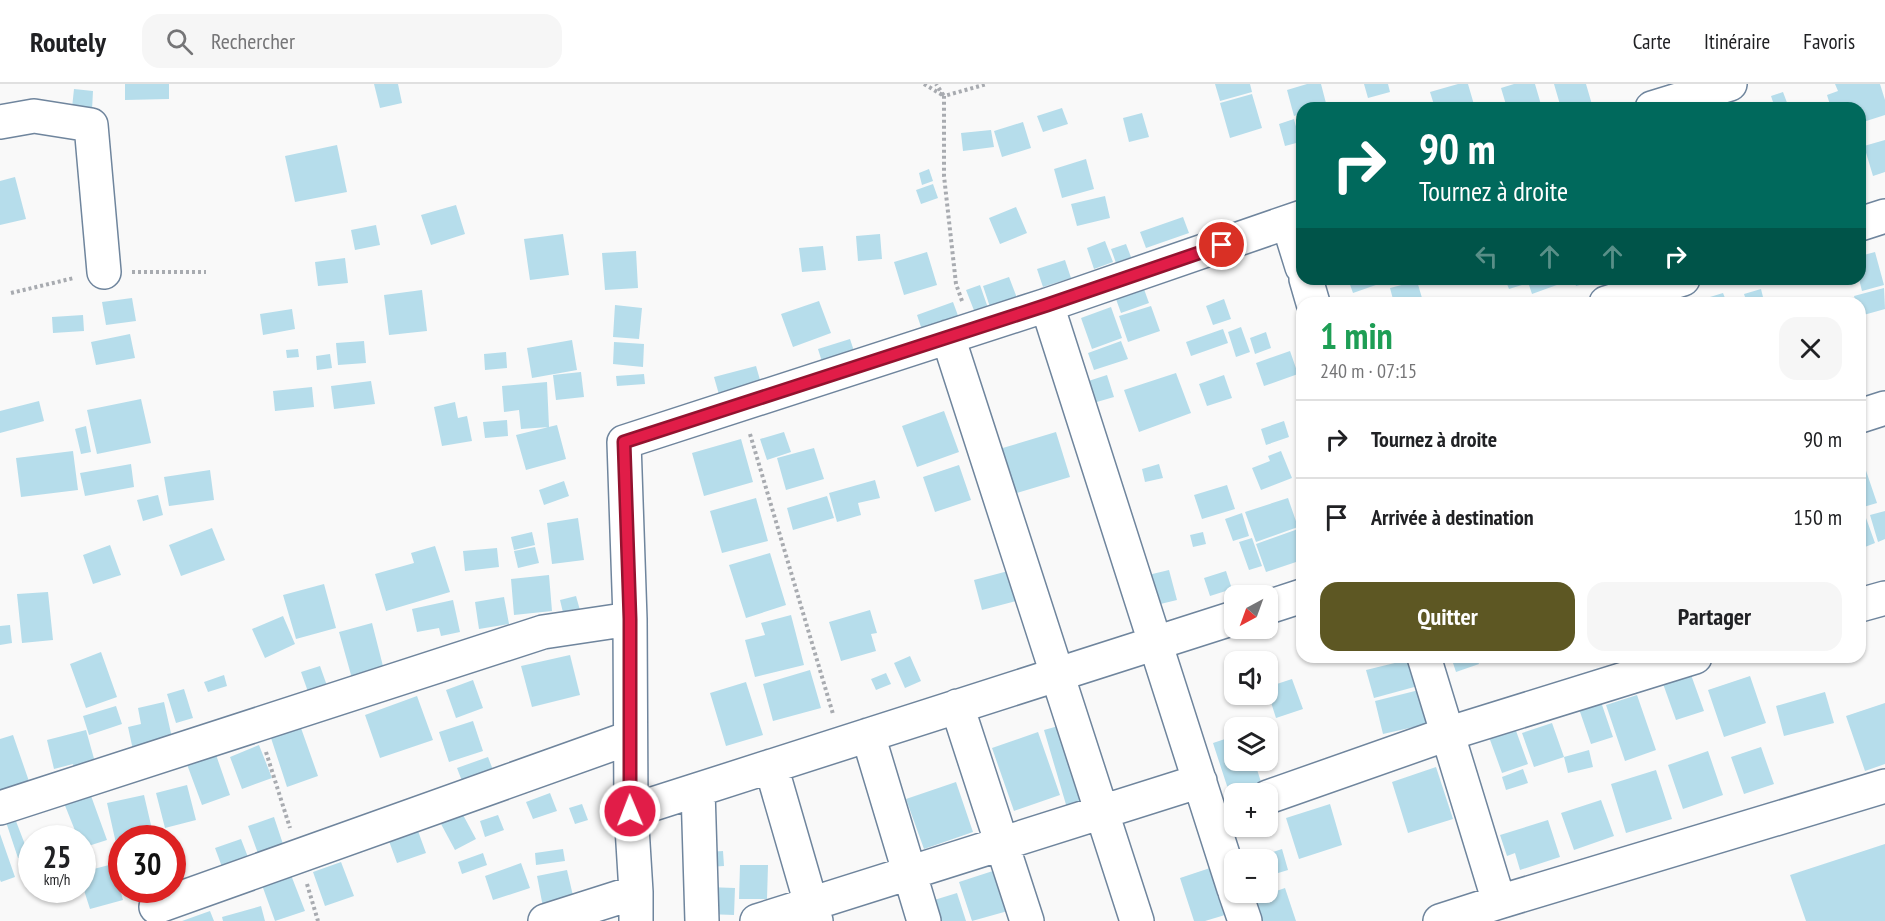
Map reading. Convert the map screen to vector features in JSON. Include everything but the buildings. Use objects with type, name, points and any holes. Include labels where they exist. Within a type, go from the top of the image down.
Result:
[{"type":"street","points":[[1672,102],[1730,84]]},
{"type":"street","points":[[0,122],[34,116],[91,125],[104,272]]},
{"type":"street","points":[[1866,222],[1885,216]]},
{"type":"street","points":[[545,921],[636,906],[630,811],[630,619],[624,442],[960,334],[1295,220]]},
{"type":"street","points":[[1625,297],[1664,285]]},
{"type":"street","points":[[1047,305],[1200,781],[1223,813],[1229,849]]},
{"type":"street","points":[[960,334],[1056,675],[1137,921]]},
{"type":"street","points":[[1866,414],[1885,408]]},
{"type":"street","points":[[1278,604],[1296,598]]},
{"type":"street","points":[[1866,604],[1885,598]]},
{"type":"street","points":[[0,808],[543,633],[630,619]]},
{"type":"street","points":[[630,811],[1224,621]]},
{"type":"street","points":[[1426,663],[1498,902]]},
{"type":"street","points":[[1278,794],[1448,734],[1676,663]]},
{"type":"street","points":[[957,706],[1027,921]]},
{"type":"street","points":[[156,907],[629,738]]},
{"type":"street","points":[[855,739],[909,873],[924,921]]},
{"type":"street","points":[[771,766],[813,912]]},
{"type":"street","points":[[757,921],[813,912],[909,873],[1200,781]]},
{"type":"street","points":[[1440,921],[1885,786]]},
{"type":"street","points":[[698,790],[702,921]]},
{"type":"street","points":[[1239,903],[1245,921]]},
{"type":"path","points":[[924,84],[944,96],[987,84]]},
{"type":"path","points":[[936,84],[944,96],[944,176],[960,334]]},
{"type":"path","points":[[741,404],[855,739]]},
{"type":"path","points":[[258,724],[318,921]]},
{"type":"route","points":[[630,811],[630,619],[624,442],[1047,305],[1222,245]]}]
